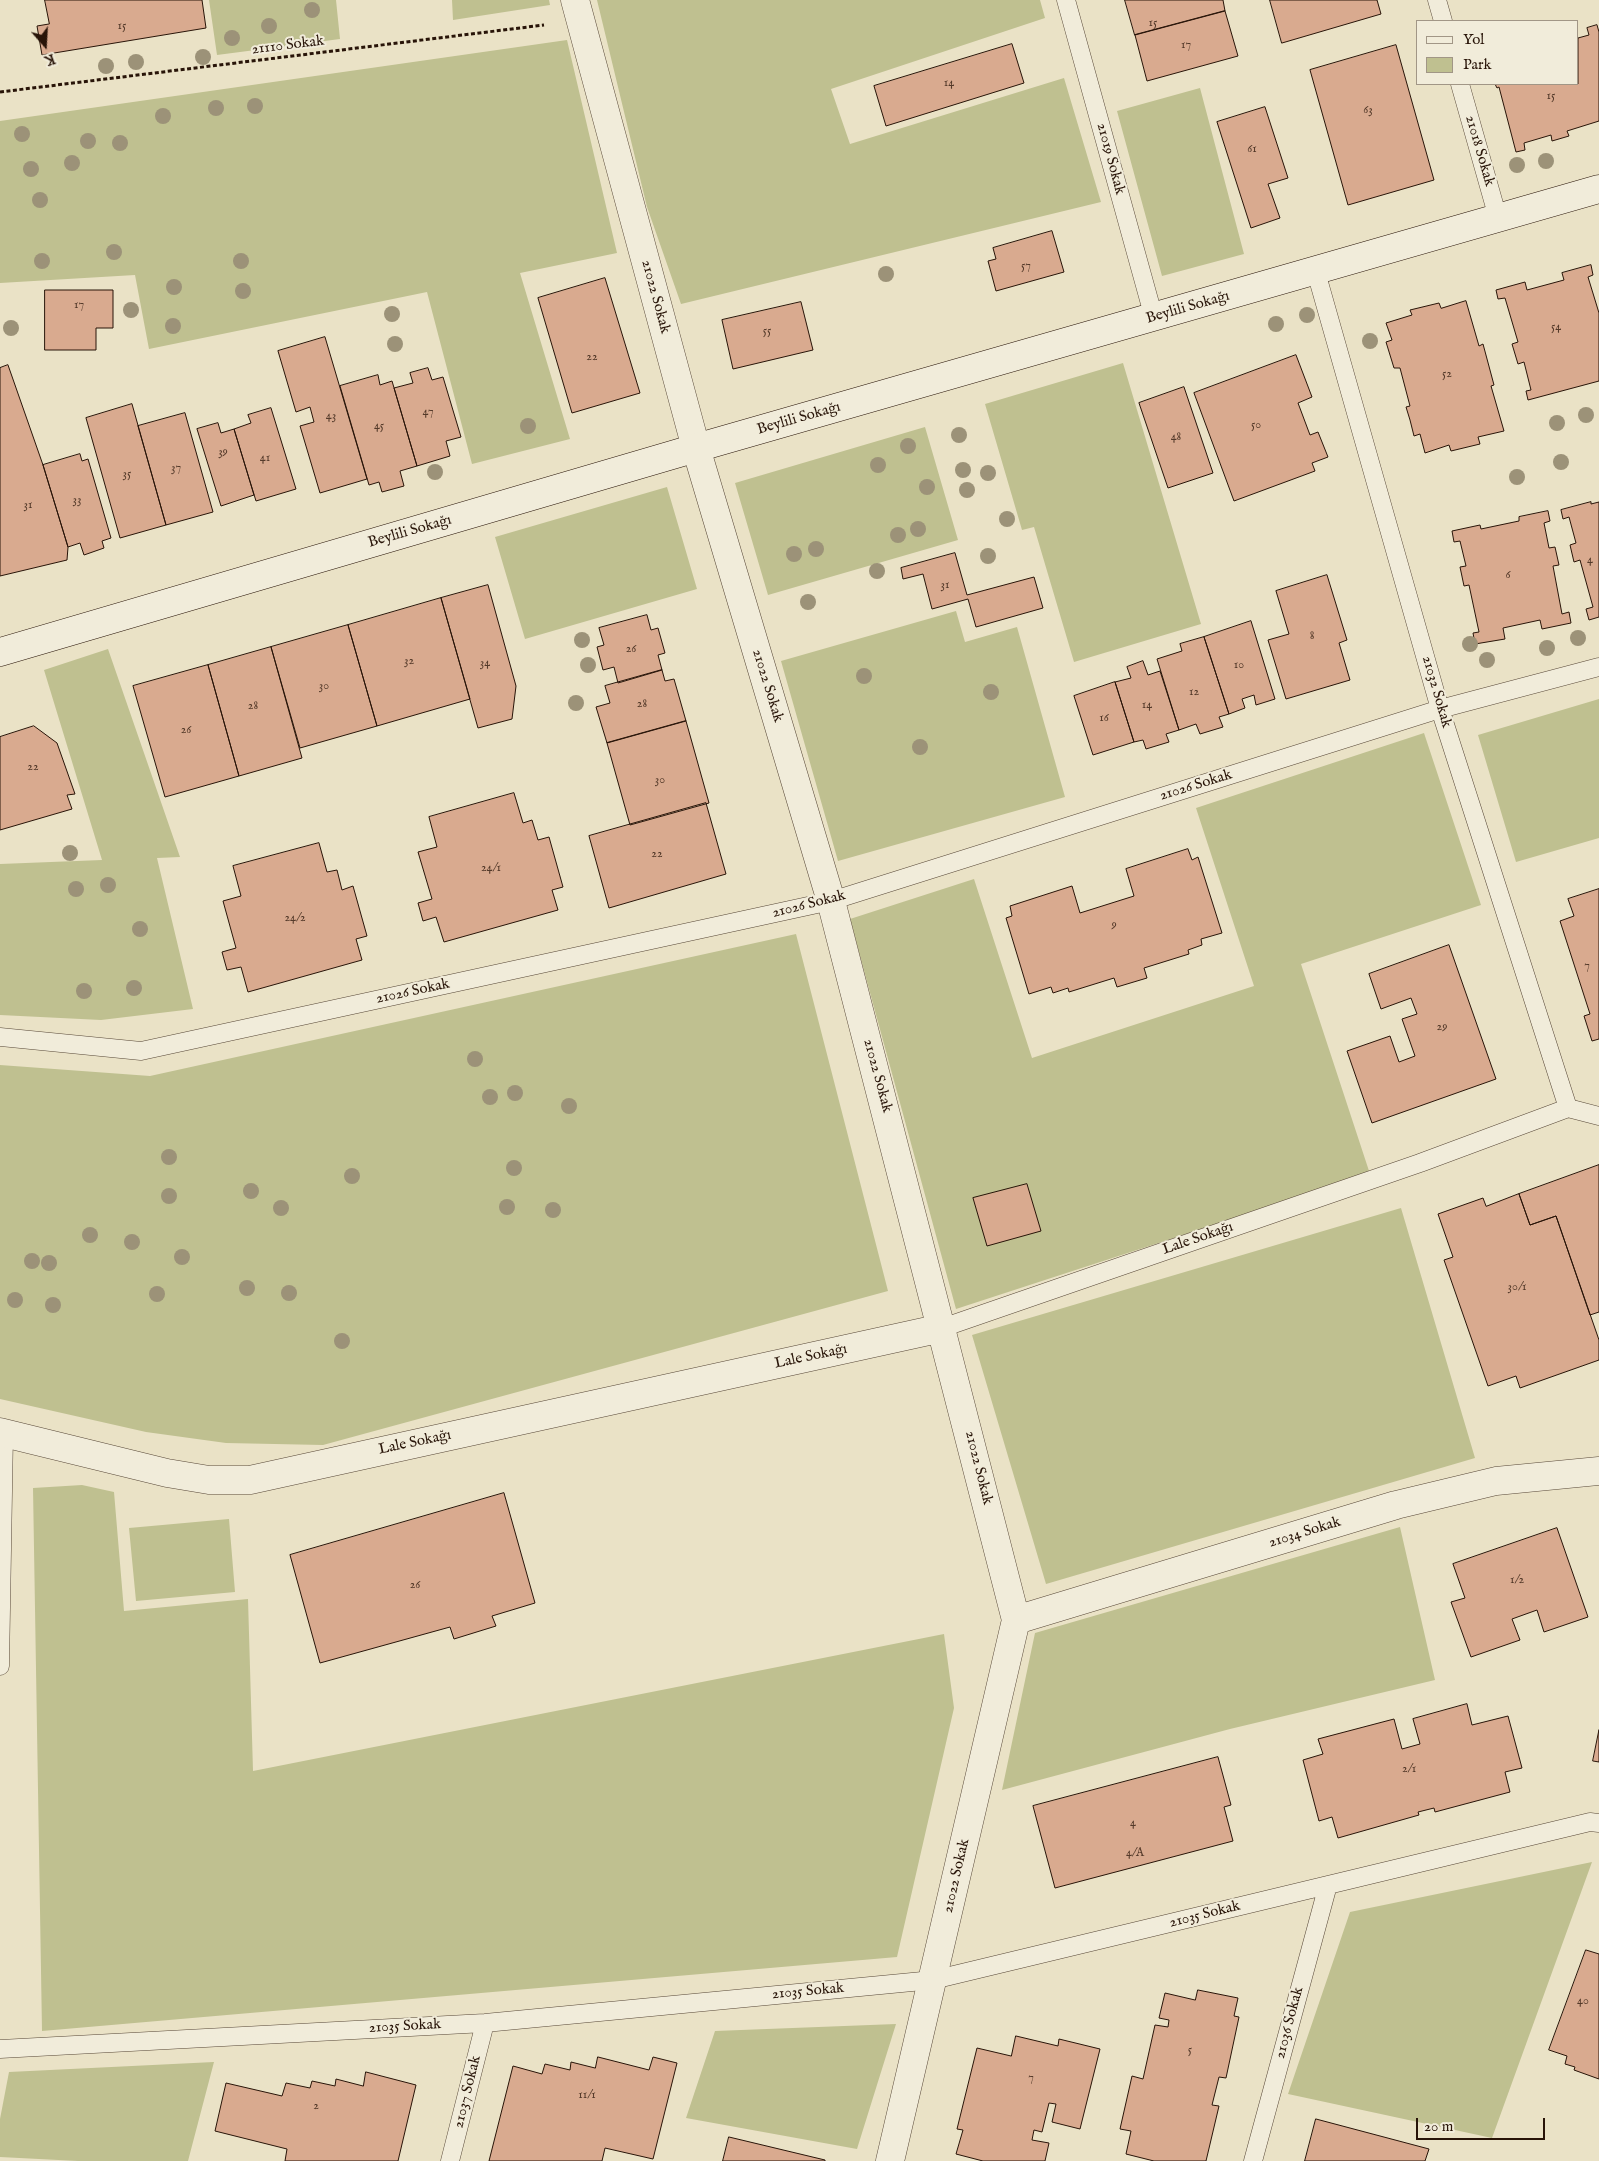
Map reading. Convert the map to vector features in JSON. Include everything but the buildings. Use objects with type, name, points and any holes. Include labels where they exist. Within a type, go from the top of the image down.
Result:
[{"type":"street","name":"21022 Sokak","points":[[577,11],[696,448],[831,901],[1016,1620],[890,2161]]},
{"type":"street","name":"Beylili Sokağı","points":[[0,652],[696,448],[1316,272],[1599,189]]},
{"type":"street","name":"Lale Sokağı","points":[[2,1432],[167,1473],[209,1480],[250,1480],[942,1328]]},
{"type":"street","name":"21034 Sokak","points":[[1016,1620],[1396,1505],[1496,1481],[1599,1471]]},
{"type":"lane","name":"21019 Sokak","points":[[1066,0],[1154,318]]},
{"type":"lane","points":[[1437,0],[1443,20]]},
{"type":"lane","name":"21018 Sokak","points":[[1460,85],[1498,218]]},
{"type":"lane","name":"21032 Sokak","points":[[1316,272],[1440,709],[1568,1108]]},
{"type":"lane","name":"21026 Sokak","points":[[0,1037],[142,1052],[831,901],[1440,709],[1599,667]]},
{"type":"lane","points":[[1568,1108],[1599,1116]]},
{"type":"lane","name":"Lale Sokağı","points":[[942,1328],[1420,1163],[1568,1108]]},
{"type":"lane","points":[[0,1666],[2,1432]]},
{"type":"lane","name":"21035 Sokak","points":[[0,2049],[485,2023],[933,1980],[1590,1822],[1599,1823]]},
{"type":"lane","name":"21036 Sokak","points":[[1252,2161],[1328,1885]]},
{"type":"lane","name":"21037 Sokak","points":[[450,2161],[485,2023]]},
{"type":"path","name":"21110 Sokak","points":[[0,92],[577,11]]},
{"type":"green space","points":[[209,0],[336,0],[340,39],[217,55]]},
{"type":"green space","points":[[452,0],[549,0],[550,5],[453,20]]},
{"type":"green space","points":[[597,0],[1040,0],[1045,18],[831,89],[850,144],[1064,78],[1101,202],[681,304],[647,207]]},
{"type":"green space","points":[[567,40],[617,253],[520,273],[570,439],[472,464],[427,292],[149,349],[135,275],[0,283],[0,121]]},
{"type":"green space","points":[[1200,88],[1244,254],[1162,276],[1117,111]]},
{"type":"green space","points":[[1123,363],[1201,624],[1074,662],[1034,527],[1022,530],[985,404]]},
{"type":"green space","points":[[925,427],[958,540],[768,595],[735,483]]},
{"type":"green space","points":[[667,487],[697,589],[525,639],[495,537]]},
{"type":"green space","points":[[956,611],[965,642],[1017,627],[1065,797],[838,861],[781,661]]},
{"type":"green space","points":[[108,649],[180,857],[157,858],[193,1009],[101,1020],[0,1015],[0,864],[102,860],[44,670]]},
{"type":"green space","points":[[1599,699],[1599,838],[1516,862],[1478,735]]},
{"type":"green space","points":[[1424,733],[1481,905],[1301,964],[1370,1174],[956,1309],[850,919],[974,879],[1032,1058],[1254,986],[1196,808]]},
{"type":"green space","points":[[796,934],[888,1291],[323,1445],[226,1443],[146,1432],[0,1399],[0,1065],[150,1076]]},
{"type":"green space","points":[[1401,1208],[1475,1458],[1046,1584],[972,1335]]},
{"type":"green space","points":[[82,1485],[114,1492],[124,1611],[248,1599],[253,1771],[944,1634],[954,1708],[897,1957],[42,2031],[33,1488]]},
{"type":"green space","points":[[229,1519],[235,1592],[136,1601],[129,1528]]},
{"type":"green space","points":[[1400,1527],[1435,1680],[1230,1729],[1002,1790],[1035,1633]]},
{"type":"green space","points":[[1592,1862],[1492,2138],[1288,2094],[1350,1912]]},
{"type":"green space","points":[[896,2024],[857,2149],[686,2118],[715,2031]]},
{"type":"green space","points":[[214,2062],[188,2161],[78,2161],[0,2157],[0,2119],[9,2072]]}]
